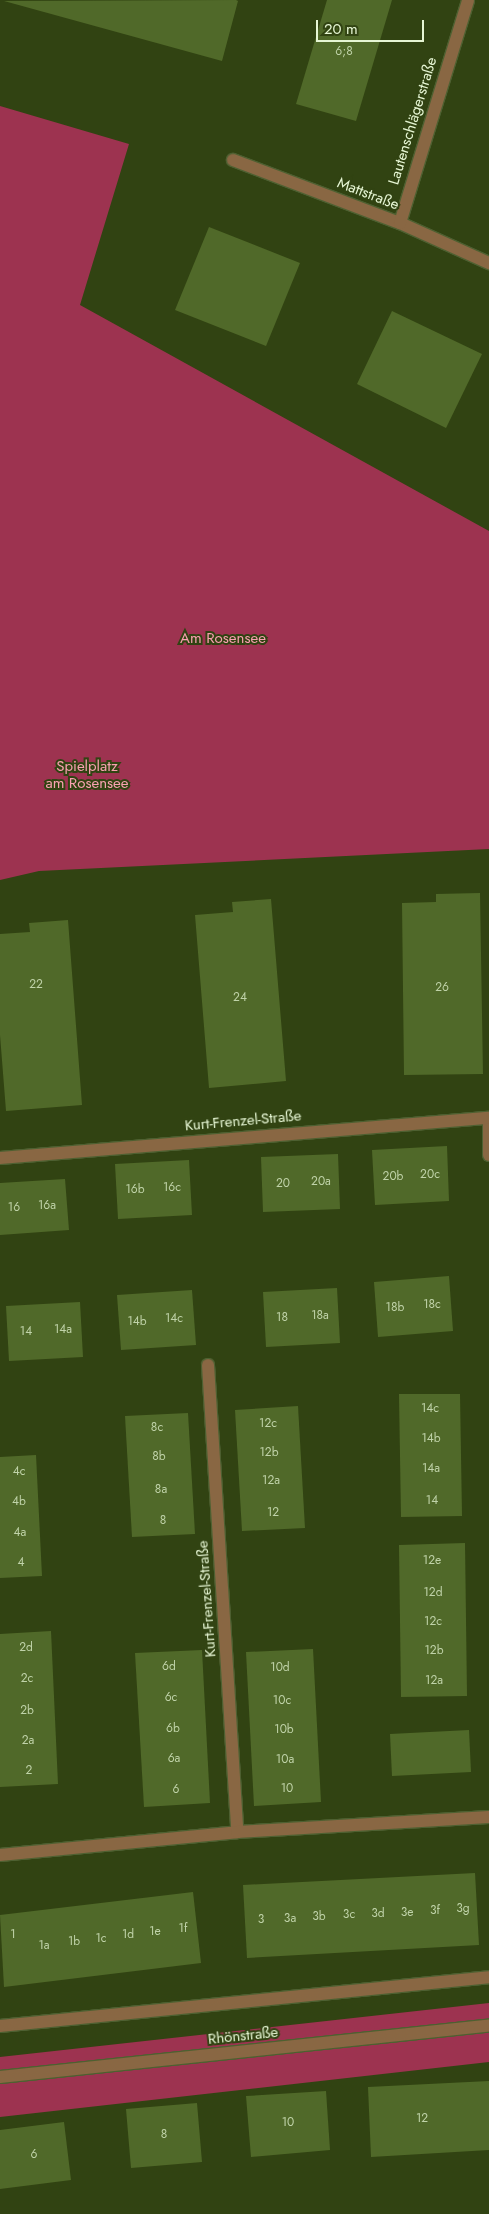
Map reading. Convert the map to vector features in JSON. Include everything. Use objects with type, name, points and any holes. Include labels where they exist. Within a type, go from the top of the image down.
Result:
[{"type":"street","name":"Lautenschlägerstraße","points":[[400,223],[468,0]]},
{"type":"street","name":"Mattstraße","points":[[233,160],[400,223],[489,263]]},
{"type":"street","points":[[489,1118],[489,1155]]},
{"type":"street","name":"Kurt-Frenzel-Straße","points":[[0,1158],[489,1118]]},
{"type":"street","name":"Kurt-Frenzel-Straße","points":[[208,1365],[237,1832]]},
{"type":"street","points":[[0,1855],[237,1832],[489,1817]]},
{"type":"street","points":[[0,2026],[489,1977]]},
{"type":"street","name":"Rhönstraße","points":[[0,2078],[489,2026]]},
{"type":"green space","name":"Am Rosensee","points":[[0,106],[129,144],[80,305],[489,531],[489,849],[39,871],[0,880]]},
{"type":"green space","points":[[489,2003],[489,2062],[0,2117],[0,2057]]},
{"type":"building","points":[[327,0],[392,0],[356,121],[296,104]]},
{"type":"building","points":[[4,1],[238,1],[222,61]]},
{"type":"building","points":[[209,227],[300,263],[266,346],[175,310]]},
{"type":"building","points":[[392,311],[482,354],[446,428],[357,384]]},
{"type":"building","points":[[480,893],[483,1074],[404,1075],[402,903],[436,902],[436,894]]},
{"type":"building","points":[[271,899],[286,1081],[209,1088],[195,915],[233,912],[232,902]]},
{"type":"building","points":[[68,920],[82,1105],[6,1111],[0,1035],[0,934],[30,932],[29,923]]},
{"type":"building","points":[[447,1146],[449,1201],[375,1205],[372,1150]]},
{"type":"building","points":[[338,1154],[340,1209],[263,1212],[261,1157]]},
{"type":"building","points":[[189,1160],[192,1215],[118,1219],[115,1164]]},
{"type":"building","points":[[65,1179],[69,1230],[0,1235],[0,1183]]},
{"type":"building","points":[[449,1276],[453,1331],[378,1337],[374,1282]]},
{"type":"building","points":[[337,1288],[340,1343],[266,1347],[263,1292]]},
{"type":"building","points":[[192,1290],[196,1345],[121,1350],[117,1295]]},
{"type":"building","points":[[80,1302],[83,1357],[9,1361],[6,1306]]},
{"type":"building","points":[[399,1394],[460,1394],[462,1516],[401,1517]]},
{"type":"building","points":[[298,1406],[305,1528],[242,1531],[235,1410]]},
{"type":"building","points":[[188,1413],[195,1534],[132,1537],[125,1416]]},
{"type":"building","points":[[36,1455],[42,1576],[0,1578],[0,1457]]},
{"type":"building","points":[[465,1543],[467,1696],[401,1697],[399,1545]]},
{"type":"building","points":[[51,1631],[58,1784],[0,1787],[0,1634]]},
{"type":"building","points":[[313,1649],[321,1802],[254,1806],[246,1652]]},
{"type":"building","points":[[202,1650],[210,1803],[144,1807],[135,1653]]},
{"type":"building","points":[[469,1730],[471,1772],[392,1776],[390,1734]]},
{"type":"building","points":[[475,1873],[479,1945],[247,1958],[243,1885]]},
{"type":"building","points":[[193,1892],[201,1963],[4,1987],[0,1915]]},
{"type":"building","points":[[489,2081],[489,2150],[371,2157],[368,2087]]},
{"type":"building","points":[[326,2091],[330,2150],[251,2157],[246,2096]]},
{"type":"building","points":[[197,2103],[202,2162],[131,2168],[126,2109]]},
{"type":"building","points":[[64,2122],[71,2180],[0,2189],[0,2130]]},
{"type":"park label","name":"Spielplatz am Rosensee","points":[[87,774]]}]
